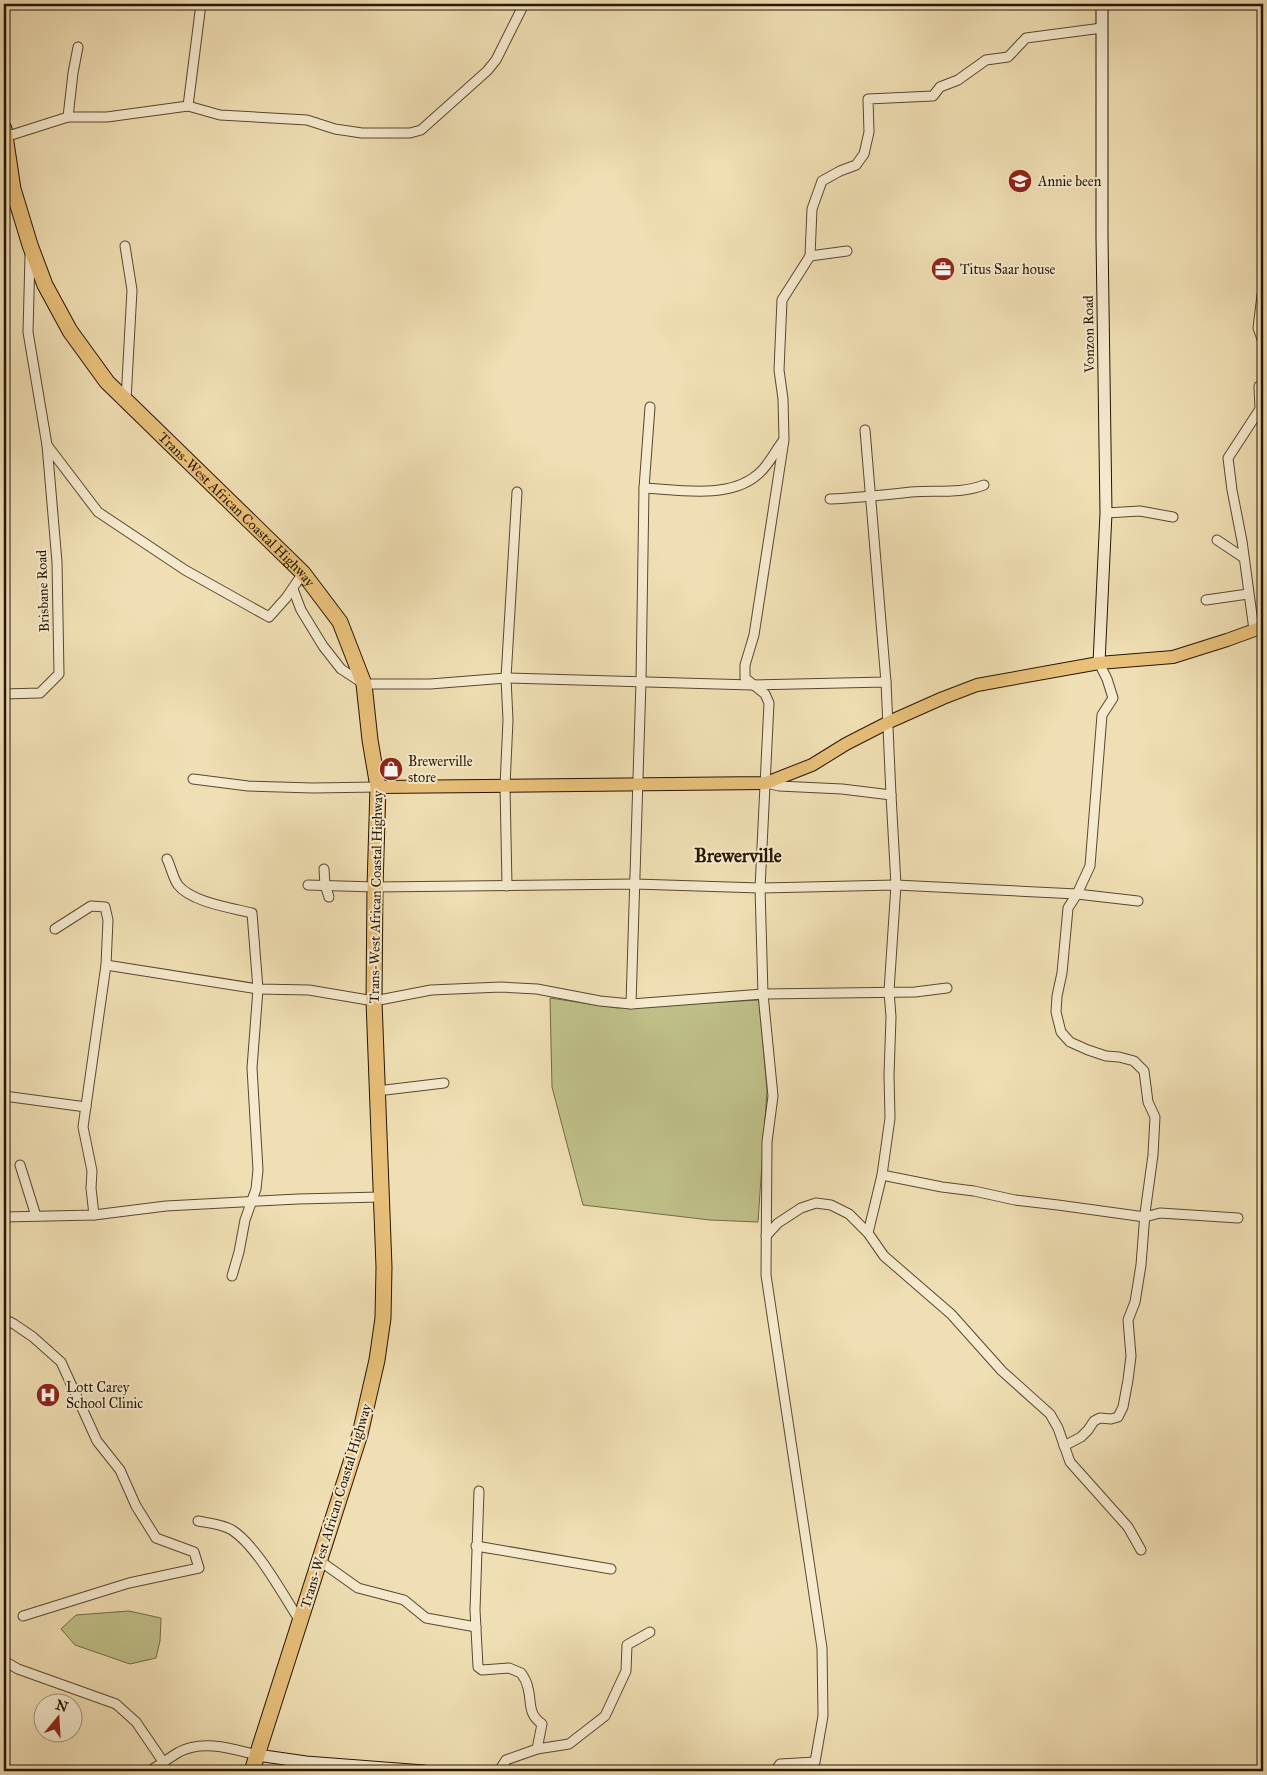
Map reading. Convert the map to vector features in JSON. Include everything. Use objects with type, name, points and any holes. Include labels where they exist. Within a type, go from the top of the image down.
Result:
[{"type":"highway","name":"Trans-West African Coastal Highway","points":[[4,133],[13,189],[30,246],[45,285],[70,331],[108,382],[303,573],[340,622],[364,684],[370,740],[378,787],[374,1001],[384,1276],[383,1318],[377,1360],[360,1434],[252,1771]]},
{"type":"main road","points":[[378,787],[766,783],[812,765],[846,744],[889,722],[977,685],[1099,663],[1173,656],[1259,628]]},
{"type":"street","points":[[188,106],[200,4]]},
{"type":"street","points":[[4,133],[68,117],[107,117],[188,106],[220,115],[308,120],[335,129],[362,132],[410,133],[421,130],[487,71],[496,60],[524,4]]},
{"type":"street","name":"Vonzon Road","points":[[1099,663],[1106,513],[1102,237],[1102,4]]},
{"type":"street","points":[[775,1771],[780,1764],[815,1762],[822,1716],[823,1682],[821,1640],[766,1275],[767,1142],[773,1096],[762,994],[760,888],[769,703],[765,694],[745,678],[745,665],[754,635],[784,440],[783,399],[779,370],[782,300],[810,256],[812,209],[822,181],[856,165],[864,154],[869,132],[868,99],[933,96],[940,87],[958,80],[986,60],[1008,58],[1026,38],[1102,28]]},
{"type":"street","points":[[68,117],[78,47]]},
{"type":"street","name":"Brisbane Road","points":[[4,694],[40,693],[59,674],[58,562],[47,445],[28,332],[30,246]]},
{"type":"street","points":[[125,246],[132,290],[126,400]]},
{"type":"street","points":[[810,256],[847,251]]},
{"type":"street","points":[[1262,295],[1258,328],[1263,342]]},
{"type":"street","points":[[1259,386],[1260,409],[1228,458],[1248,594],[1259,628]]},
{"type":"street","points":[[631,1004],[641,681],[644,488],[650,408]]},
{"type":"street","points":[[864,430],[889,722],[896,885],[889,991],[891,1017],[888,1082],[890,1118],[882,1175],[868,1233]]},
{"type":"street","points":[[644,488],[724,490],[744,484],[759,474],[784,440]]},
{"type":"street","points":[[47,445],[98,512],[185,570],[268,617],[286,598],[303,573]]},
{"type":"street","points":[[830,499],[912,492],[958,491],[974,489],[984,485]]},
{"type":"street","points":[[507,886],[505,786],[508,720],[506,678],[518,492]]},
{"type":"street","points":[[1106,513],[1140,511],[1173,517]]},
{"type":"street","points":[[1217,540],[1244,558]]},
{"type":"street","points":[[293,589],[301,610],[323,646],[341,669],[364,684],[430,684],[506,678],[752,685],[886,682]]},
{"type":"street","points":[[1206,600],[1248,594]]},
{"type":"street","points":[[1064,1446],[1081,1437],[1094,1421],[1100,1418],[1111,1419],[1118,1416],[1123,1407],[1131,1356],[1128,1320],[1135,1302],[1141,1264],[1153,1155],[1155,1117],[1148,1102],[1144,1071],[1134,1061],[1106,1056],[1070,1042],[1061,1032],[1056,1012],[1068,908],[1090,866],[1102,715],[1113,698],[1099,663]]},
{"type":"street","points":[[193,780],[248,786],[378,787]]},
{"type":"street","points":[[766,783],[779,786],[892,795]]},
{"type":"street","points":[[167,859],[179,886],[190,894],[205,901],[252,913],[258,989],[252,1068],[258,1170],[256,1188],[245,1220],[232,1276]]},
{"type":"street","points":[[324,869],[325,885],[330,897]]},
{"type":"street","points":[[308,885],[375,887],[635,884],[760,888],[896,885],[1077,894],[1138,901]]},
{"type":"street","points":[[55,929],[91,906],[105,907],[108,920],[106,965],[83,1127],[92,1172],[91,1188],[94,1215]]},
{"type":"street","points":[[106,965],[258,989],[309,990],[374,1001],[431,990],[502,987],[537,988],[600,1001],[631,1004],[762,994],[915,992],[947,988]]},
{"type":"street","points":[[377,1091],[444,1083]]},
{"type":"street","points":[[4,1096],[86,1107]]},
{"type":"street","points":[[20,1165],[36,1216]]},
{"type":"street","points":[[882,1175],[1015,1200],[1145,1218],[1160,1213],[1238,1218]]},
{"type":"street","points":[[4,1217],[94,1215],[166,1206],[251,1201],[380,1197]]},
{"type":"street","points":[[766,1236],[778,1222],[801,1208],[816,1203],[831,1205],[849,1214],[868,1233],[884,1256],[951,1314],[1002,1371],[1050,1414],[1058,1428],[1070,1462],[1128,1527],[1141,1550]]},
{"type":"street","points":[[4,1320],[33,1336],[61,1362],[97,1441],[120,1470],[136,1506],[156,1538],[194,1552],[199,1568],[128,1583],[23,1616]]},
{"type":"street","points":[[478,1491],[476,1546],[478,1667],[482,1670],[509,1668],[521,1673],[528,1687],[534,1718],[542,1724],[537,1749]]},
{"type":"street","points":[[198,1521],[216,1524],[232,1530],[255,1552],[300,1621]]},
{"type":"street","points":[[476,1546],[611,1569]]},
{"type":"street","points":[[320,1561],[358,1588],[404,1600],[426,1618],[476,1627]]},
{"type":"street","points":[[498,1771],[506,1760],[537,1749],[569,1744],[605,1716],[626,1671],[627,1645],[650,1632]]},
{"type":"street","points":[[4,1661],[18,1669],[116,1704],[136,1722],[164,1763]]},
{"type":"street","points":[[149,1771],[180,1751],[202,1746],[220,1746],[257,1755],[306,1762],[424,1771]]},
{"type":"green space","points":[[550,998],[617,1008],[759,1000],[767,1090],[758,1222],[710,1220],[583,1205],[552,1087]]},
{"type":"green space","points":[[129,1611],[161,1618],[160,1641],[156,1658],[130,1664],[75,1645],[61,1629],[76,1615]]},
{"type":"place","name":"Annie been","points":[[1020,181]]},
{"type":"place","name":"Titus Saar house","points":[[943,269]]},
{"type":"place","name":"Brewerville store","points":[[391,769]]},
{"type":"place","name":"Lott Carey School Clinic","points":[[48,1395]]},
{"type":"district","name":"Brewerville","points":[[738,855]]}]
